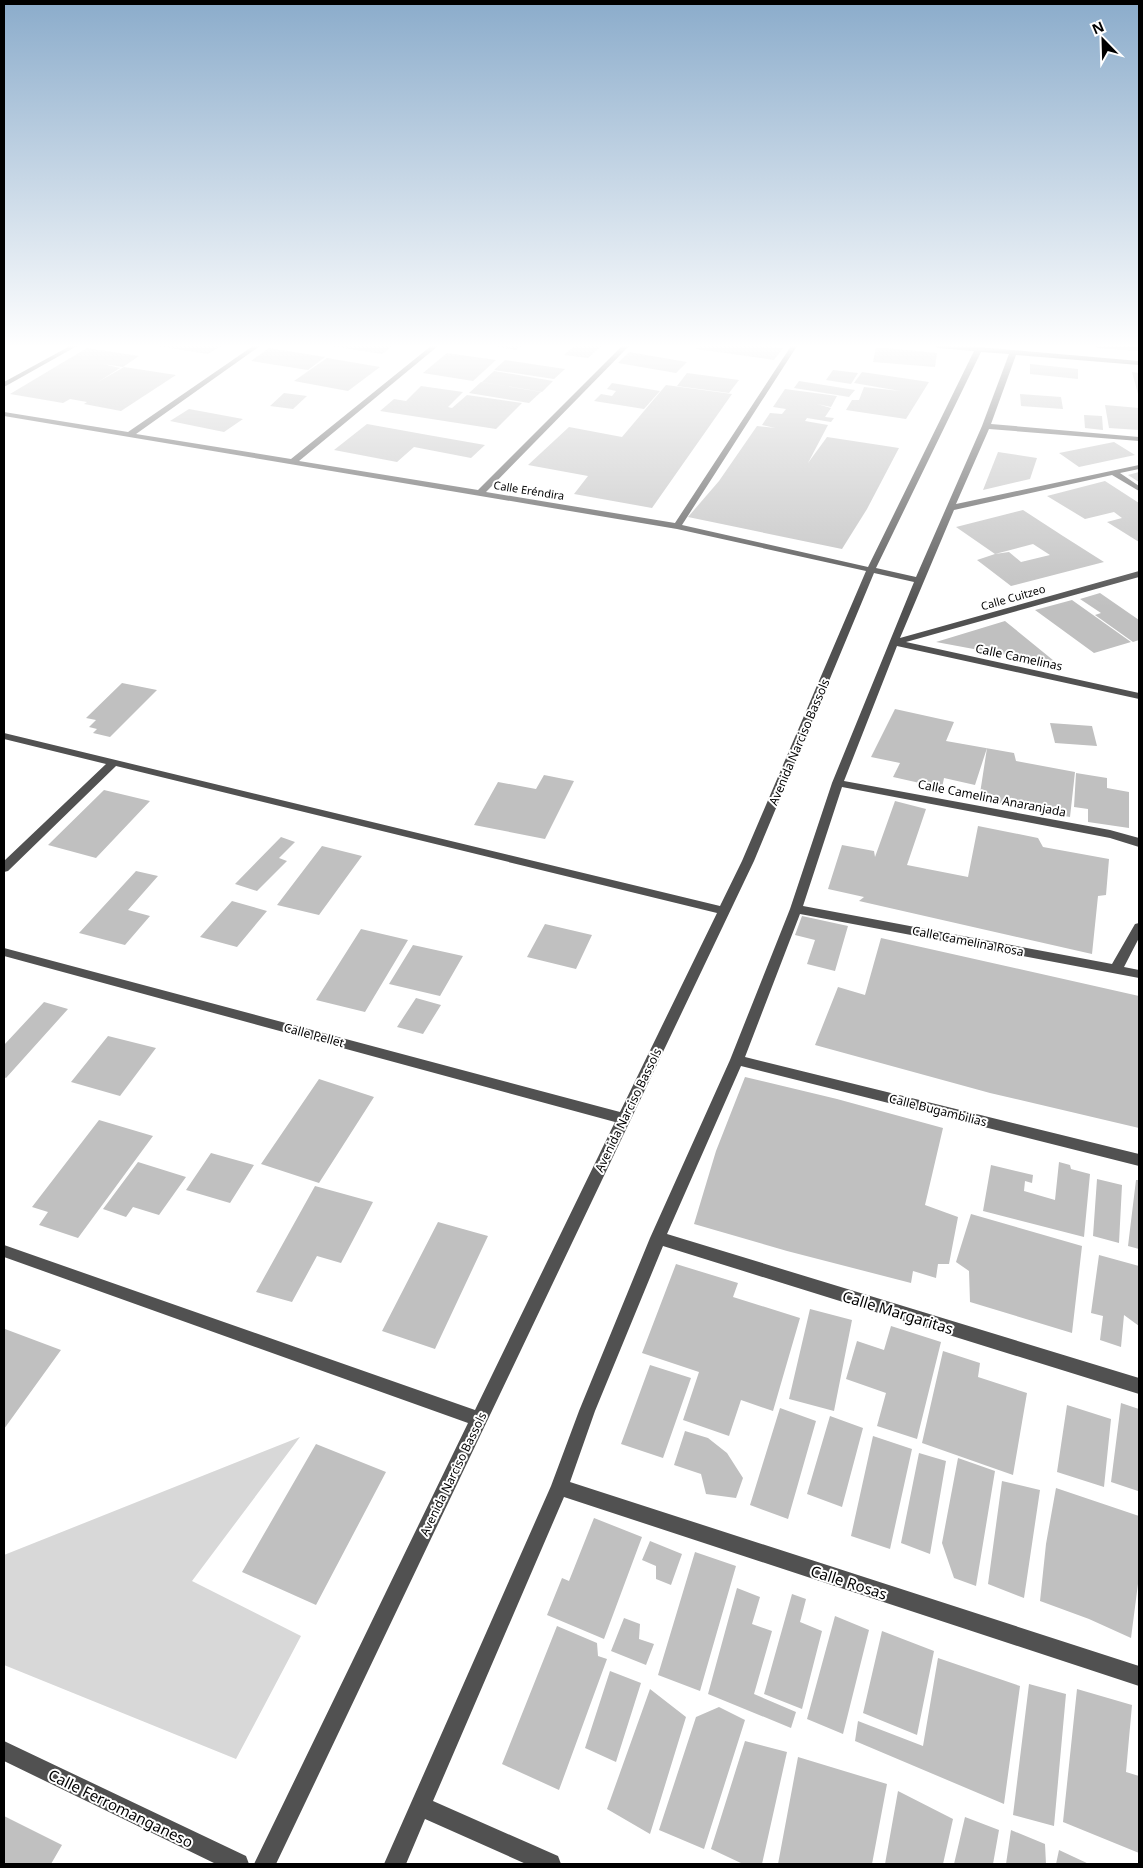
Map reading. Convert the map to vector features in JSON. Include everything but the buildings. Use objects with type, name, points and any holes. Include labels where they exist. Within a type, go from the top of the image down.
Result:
[{"type":"street","name":"Calle Eréndira","points":[[118,433],[677,526],[920,581]]},
{"type":"street","points":[[293,462],[329,433]]},
{"type":"street","points":[[480,493],[539,433]]},
{"type":"street","points":[[677,526],[737,433]]},
{"type":"street","name":"Avenida Narciso Bassols","points":[[265,1864],[752,852],[871,570],[938,433]]},
{"type":"street","points":[[395,1864],[559,1487],[586,1411],[658,1238],[737,1060],[796,909],[838,783],[893,643],[983,433]]},
{"type":"street","points":[[1070,433],[1139,439]]},
{"type":"street","points":[[950,508],[1139,467]]},
{"type":"street","points":[[1114,473],[1139,489]]},
{"type":"street","name":"Calle Cuitzeo","points":[[893,643],[1139,574]]},
{"type":"street","name":"Calle Camelinas","points":[[893,643],[1139,696]]},
{"type":"street","points":[[4,736],[724,911]]},
{"type":"street","points":[[4,868],[114,762]]},
{"type":"street","name":"Calle Camelina Anaranjada","points":[[838,783],[1110,834],[1139,843]]},
{"type":"street","name":"Calle Camelina Rosa","points":[[796,909],[1139,974]]},
{"type":"street","points":[[1116,969],[1139,927]]},
{"type":"street","name":"Calle Pellet","points":[[4,952],[624,1118]]},
{"type":"street","name":"Calle Bugambilias","points":[[737,1060],[1139,1160]]},
{"type":"street","name":"Calle Margaritas","points":[[658,1238],[1139,1386]]},
{"type":"street","points":[[4,1251],[479,1419]]},
{"type":"street","name":"Calle Rosas","points":[[559,1487],[1139,1676]]},
{"type":"street","name":"Calle Ferromanganeso","points":[[4,1751],[238,1864]]},
{"type":"street","points":[[421,1806],[550,1864]]},
{"type":"shaded area","points":[[300,1437],[192,1581],[301,1636],[236,1759],[4,1665],[4,1555]]}]
